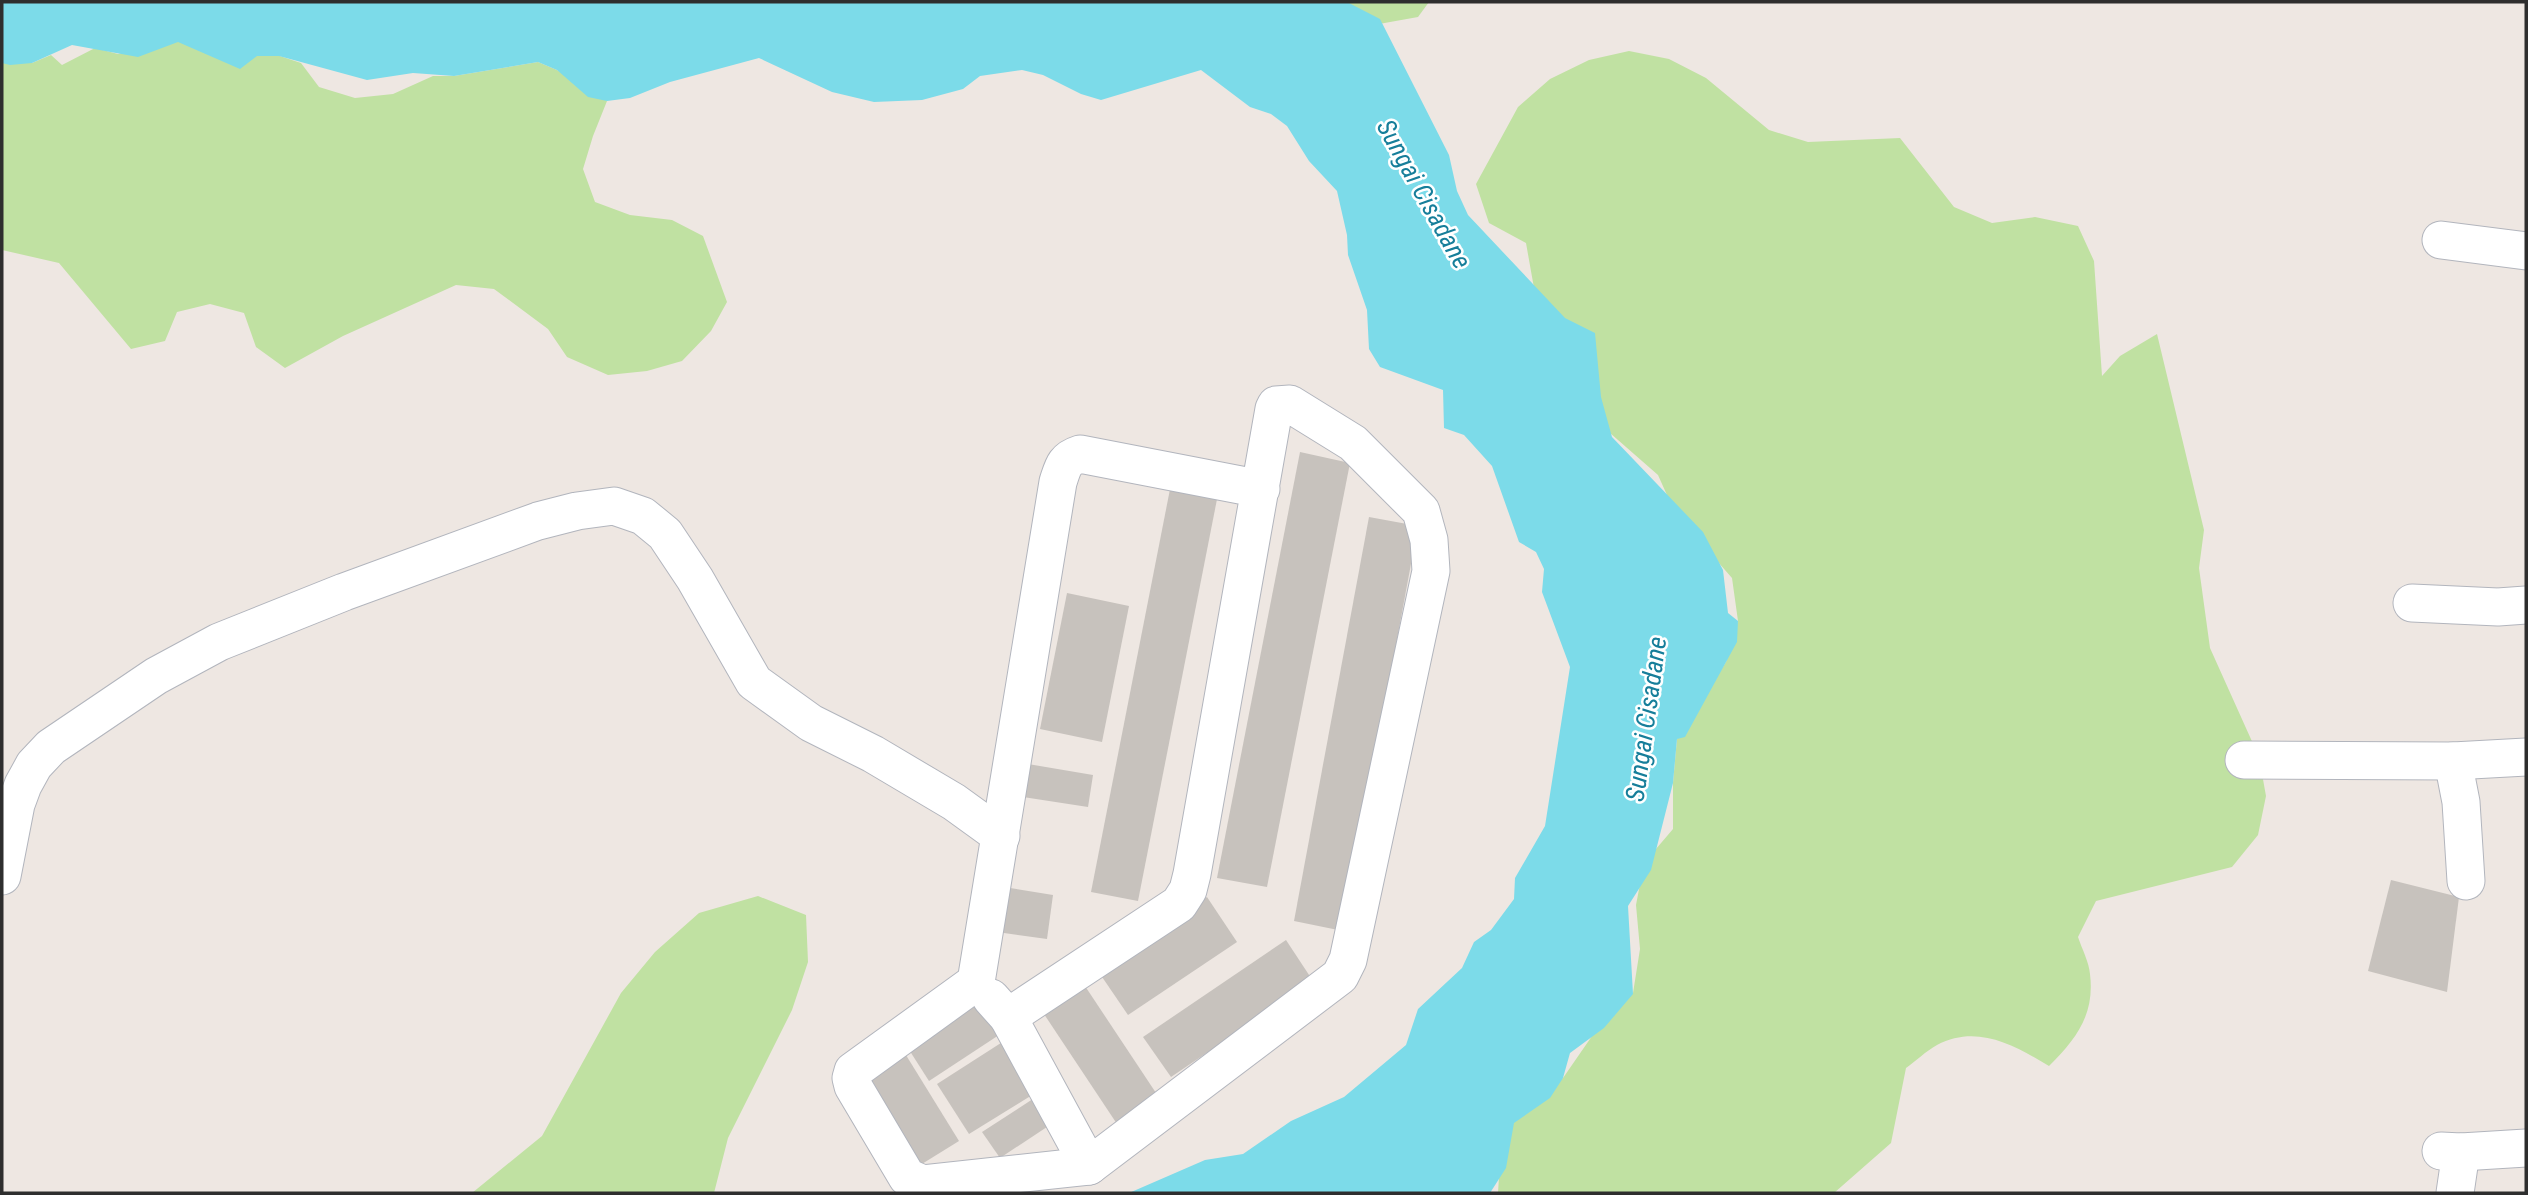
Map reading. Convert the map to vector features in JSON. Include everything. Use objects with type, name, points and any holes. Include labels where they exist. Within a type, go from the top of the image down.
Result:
[{"type":"street","points":[[2441,240],[2526,251]]},
{"type":"street","points":[[1008,1017],[1179,904],[1188,890],[1261,489],[1274,409],[1281,403],[1290,404],[1353,443],[1421,511],[1429,540],[1431,571],[1348,960],[1340,976],[1089,1166],[923,1184],[907,1177],[853,1086],[851,1078],[853,1071],[976,982],[1063,464],[1069,458],[1080,454],[1261,489]]},
{"type":"street","points":[[2,876],[16,804],[34,765],[51,747],[156,676],[219,642],[382,578],[538,521],[577,510],[614,506],[643,516],[665,534],[695,579],[754,682],[811,723],[885,761],[954,802],[1001,836]]},
{"type":"street","points":[[2412,603],[2498,607],[2526,605]]},
{"type":"street","points":[[2244,760],[2453,761],[2526,757]]},
{"type":"street","points":[[2453,761],[2461,802],[2466,881]]},
{"type":"street","points":[[976,982],[1008,1017],[1089,1166]]},
{"type":"street","points":[[2455,1193],[2451,1152],[2526,1148]]},
{"type":"green space","points":[[1316,2],[1429,2],[1418,17],[1379,24]]},
{"type":"green space","points":[[204,31],[301,63],[319,87],[355,98],[393,94],[433,76],[454,76],[538,62],[557,70],[607,101],[583,169],[595,202],[630,215],[672,220],[703,236],[727,302],[711,331],[682,361],[647,371],[608,375],[567,357],[548,329],[494,289],[456,285],[343,336],[285,368],[256,347],[244,313],[210,304],[177,312],[165,341],[131,349],[59,263],[2,250],[2,56],[32,63],[51,55],[62,65],[95,48],[118,54]]},
{"type":"green space","points":[[1629,51],[1669,59],[1706,78],[1769,130],[1808,142],[1900,138],[1954,207],[1992,223],[2035,217],[2078,226],[2094,261],[2102,376],[2120,356],[2157,334],[2204,530],[2199,568],[2210,648],[2259,757],[2266,796],[2258,835],[2232,867],[2096,901],[2078,937],[2090,974],[2091,989],[2086,1014],[2068,1046],[2049,1066],[2009,1045],[1981,1037],[1966,1036],[1937,1045],[1906,1068],[1891,1143],[1834,1193],[1498,1193],[1501,1144],[1525,1104],[1563,1078],[1601,1023],[1633,993],[1640,949],[1636,905],[1644,863],[1673,829],[1677,739],[1726,662],[1738,621],[1732,578],[1675,513],[1658,475],[1594,419],[1556,323],[1534,288],[1526,243],[1489,223],[1476,184],[1518,107],[1550,79],[1589,60]]},
{"type":"green space","points":[[758,896],[806,915],[808,962],[792,1010],[728,1138],[714,1193],[472,1193],[542,1136],[621,993],[655,952],[699,913]]},
{"type":"water","name":"Sungai Cisadane","points":[[2,2],[1347,2],[1380,19],[1449,155],[1457,191],[1468,215],[1565,318],[1595,333],[1601,397],[1612,437],[1703,532],[1723,570],[1728,613],[1738,621],[1737,642],[1685,737],[1677,739],[1673,783],[1651,870],[1628,906],[1633,994],[1604,1028],[1570,1053],[1563,1078],[1550,1098],[1514,1123],[1506,1168],[1490,1193],[1129,1193],[1205,1160],[1243,1154],[1291,1121],[1344,1097],[1406,1045],[1418,1009],[1462,968],[1474,942],[1491,930],[1514,899],[1515,878],[1545,826],[1570,667],[1542,592],[1544,569],[1536,552],[1519,542],[1492,466],[1464,435],[1444,428],[1443,390],[1380,367],[1369,349],[1367,310],[1348,255],[1347,235],[1337,191],[1309,161],[1287,126],[1271,114],[1250,107],[1201,70],[1101,100],[1081,94],[1043,75],[1022,70],[980,76],[963,89],[922,100],[874,102],[832,92],[759,58],[670,82],[630,98],[607,101],[588,97],[557,70],[538,62],[454,76],[413,73],[367,80],[279,56],[257,56],[240,69],[178,42],[138,57],[72,45],[32,63],[10,65],[2,63]]},
{"type":"building","points":[[1300,452],[1350,463],[1267,887],[1217,878]]},
{"type":"building","points":[[1172,479],[1219,489],[1138,901],[1091,892]]},
{"type":"building","points":[[1369,517],[1418,526],[1343,931],[1294,921]]},
{"type":"building","points":[[1067,593],[1129,606],[1102,742],[1040,729]]},
{"type":"building","points":[[1028,764],[1093,775],[1088,807],[1023,797]]},
{"type":"building","points":[[2391,880],[2459,897],[2447,992],[2368,971]]},
{"type":"building","points":[[1004,887],[1053,895],[1047,939],[997,932]]},
{"type":"building","points":[[1207,897],[1237,942],[1128,1015],[1098,971]]},
{"type":"building","points":[[1286,940],[1313,981],[1171,1077],[1143,1037]]},
{"type":"building","points":[[1079,977],[1164,1105],[1123,1133],[1038,1005]]},
{"type":"building","points":[[979,997],[1002,1033],[929,1081],[906,1045]]},
{"type":"building","points":[[1004,1041],[1037,1092],[969,1134],[937,1084]]},
{"type":"building","points":[[901,1047],[959,1141],[917,1167],[859,1073]]},
{"type":"building","points":[[1039,1095],[1056,1121],[1000,1158],[982,1132]]}]
